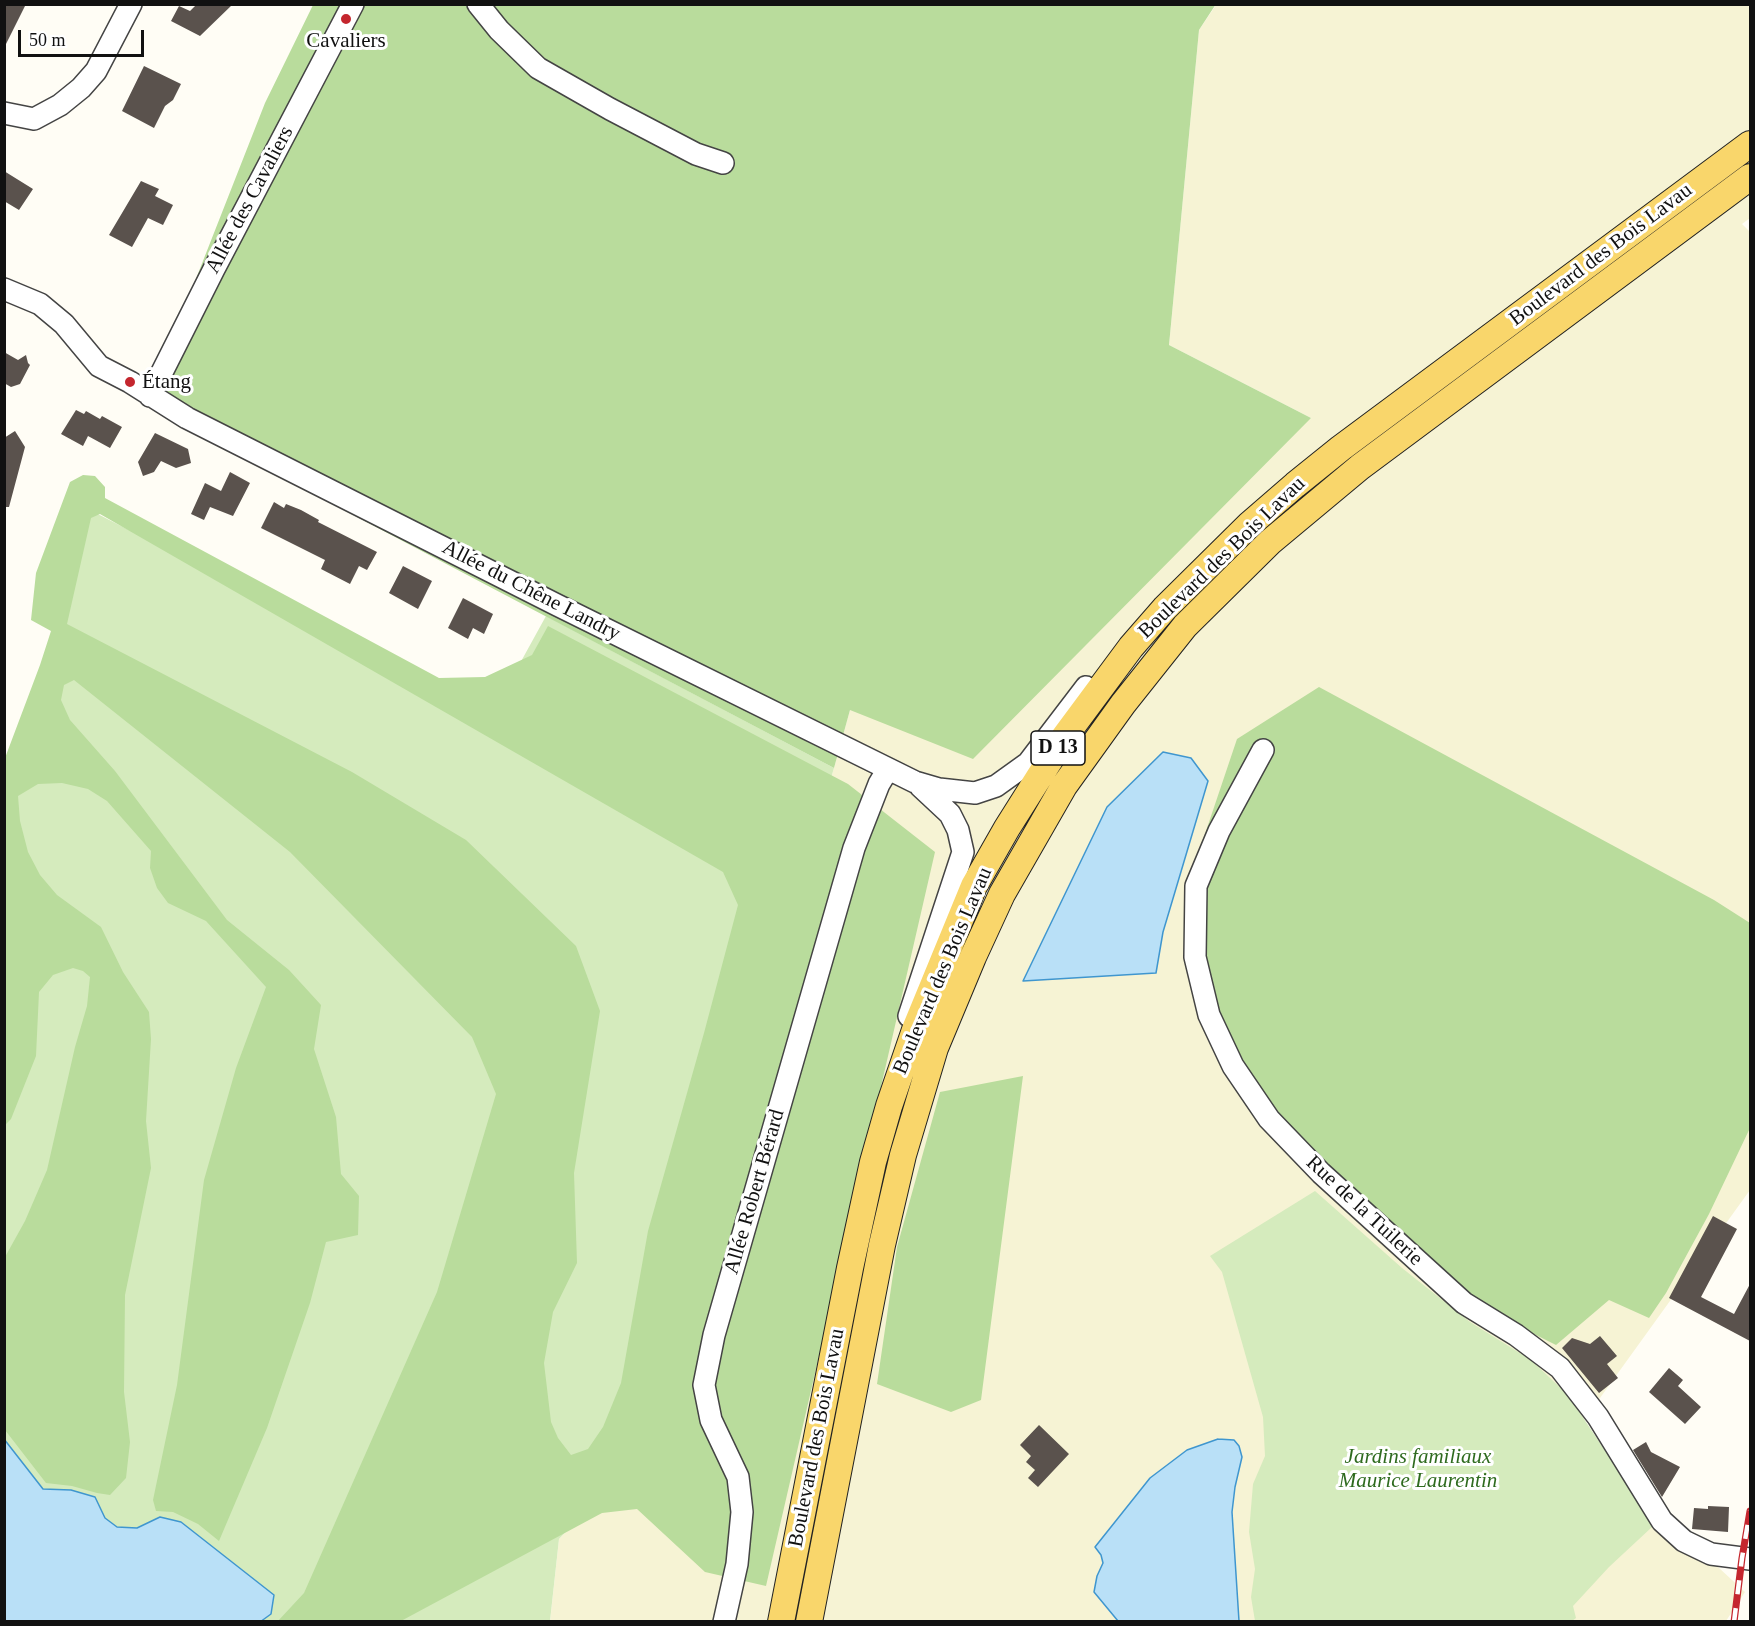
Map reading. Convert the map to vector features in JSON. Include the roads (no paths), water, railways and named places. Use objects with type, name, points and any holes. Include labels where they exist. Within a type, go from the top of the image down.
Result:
[{"type":"main road","name":"Boulevard des Bois Lavau","points":[[781,1622],[850,1268],[873,1162],[889,1106],[916,1028],[974,886],[1007,828],[1065,736],[1131,647],[1165,608],[1251,524],[1341,448],[1750,144]]},
{"type":"main road","name":"Boulevard des Bois Lavau","points":[[809,1622],[882,1245],[903,1155],[935,1048],[1002,894],[1064,786],[1123,704],[1185,626],[1270,542],[1360,467],[1750,177]]},
{"type":"street","points":[[4,113],[34,119],[60,105],[81,88],[96,71],[131,4]]},
{"type":"street","name":"Allée des Cavaliers","points":[[150,396],[352,4]]},
{"type":"street","points":[[478,4],[499,30],[538,68],[696,154],[723,163]]},
{"type":"street","name":"Allée du Chêne Landry","points":[[4,289],[40,304],[64,324],[99,366],[130,382],[187,418],[915,782],[939,789],[975,793],[996,786],[1028,763],[1095,675],[1131,647]]},
{"type":"street","name":"Rue de la Tuilerie","points":[[1263,750],[1219,831],[1196,886],[1195,957],[1209,1016],[1233,1066],[1269,1119],[1321,1173],[1464,1303],[1516,1335],[1560,1368],[1598,1417],[1662,1521],[1684,1541],[1711,1554],[1750,1559]]},
{"type":"street","name":"Allée Robert Bérard","points":[[724,1622],[737,1564],[742,1512],[738,1477],[711,1420],[704,1385],[714,1335],[854,848],[879,784],[888,769]]},
{"type":"street","name":"Allée du Chêne Landry","points":[[889,1106],[894,1060],[963,852],[958,830],[950,813],[915,782]]},
{"type":"water","points":[[1163,752],[1191,758],[1208,781],[1163,932],[1156,973],[1023,981],[1107,807]]},
{"type":"water","points":[[4,1439],[43,1489],[71,1490],[95,1497],[105,1518],[117,1527],[137,1528],[160,1517],[181,1522],[274,1595],[271,1614],[260,1622],[5,1621]]},
{"type":"water","points":[[1218,1439],[1234,1440],[1239,1446],[1242,1457],[1232,1512],[1239,1621],[1118,1621],[1094,1592],[1097,1576],[1103,1563],[1095,1547],[1150,1478],[1187,1450]]},
{"type":"railway","points":[[1734,1622],[1750,1511]]},
{"type":"place","name":"Cavaliers","points":[[346,19]]},
{"type":"place","name":"Étang","points":[[130,382]]},
{"type":"park label","name":"Jardins familiaux Maurice Laurentin","points":[[1418,1469]]}]
